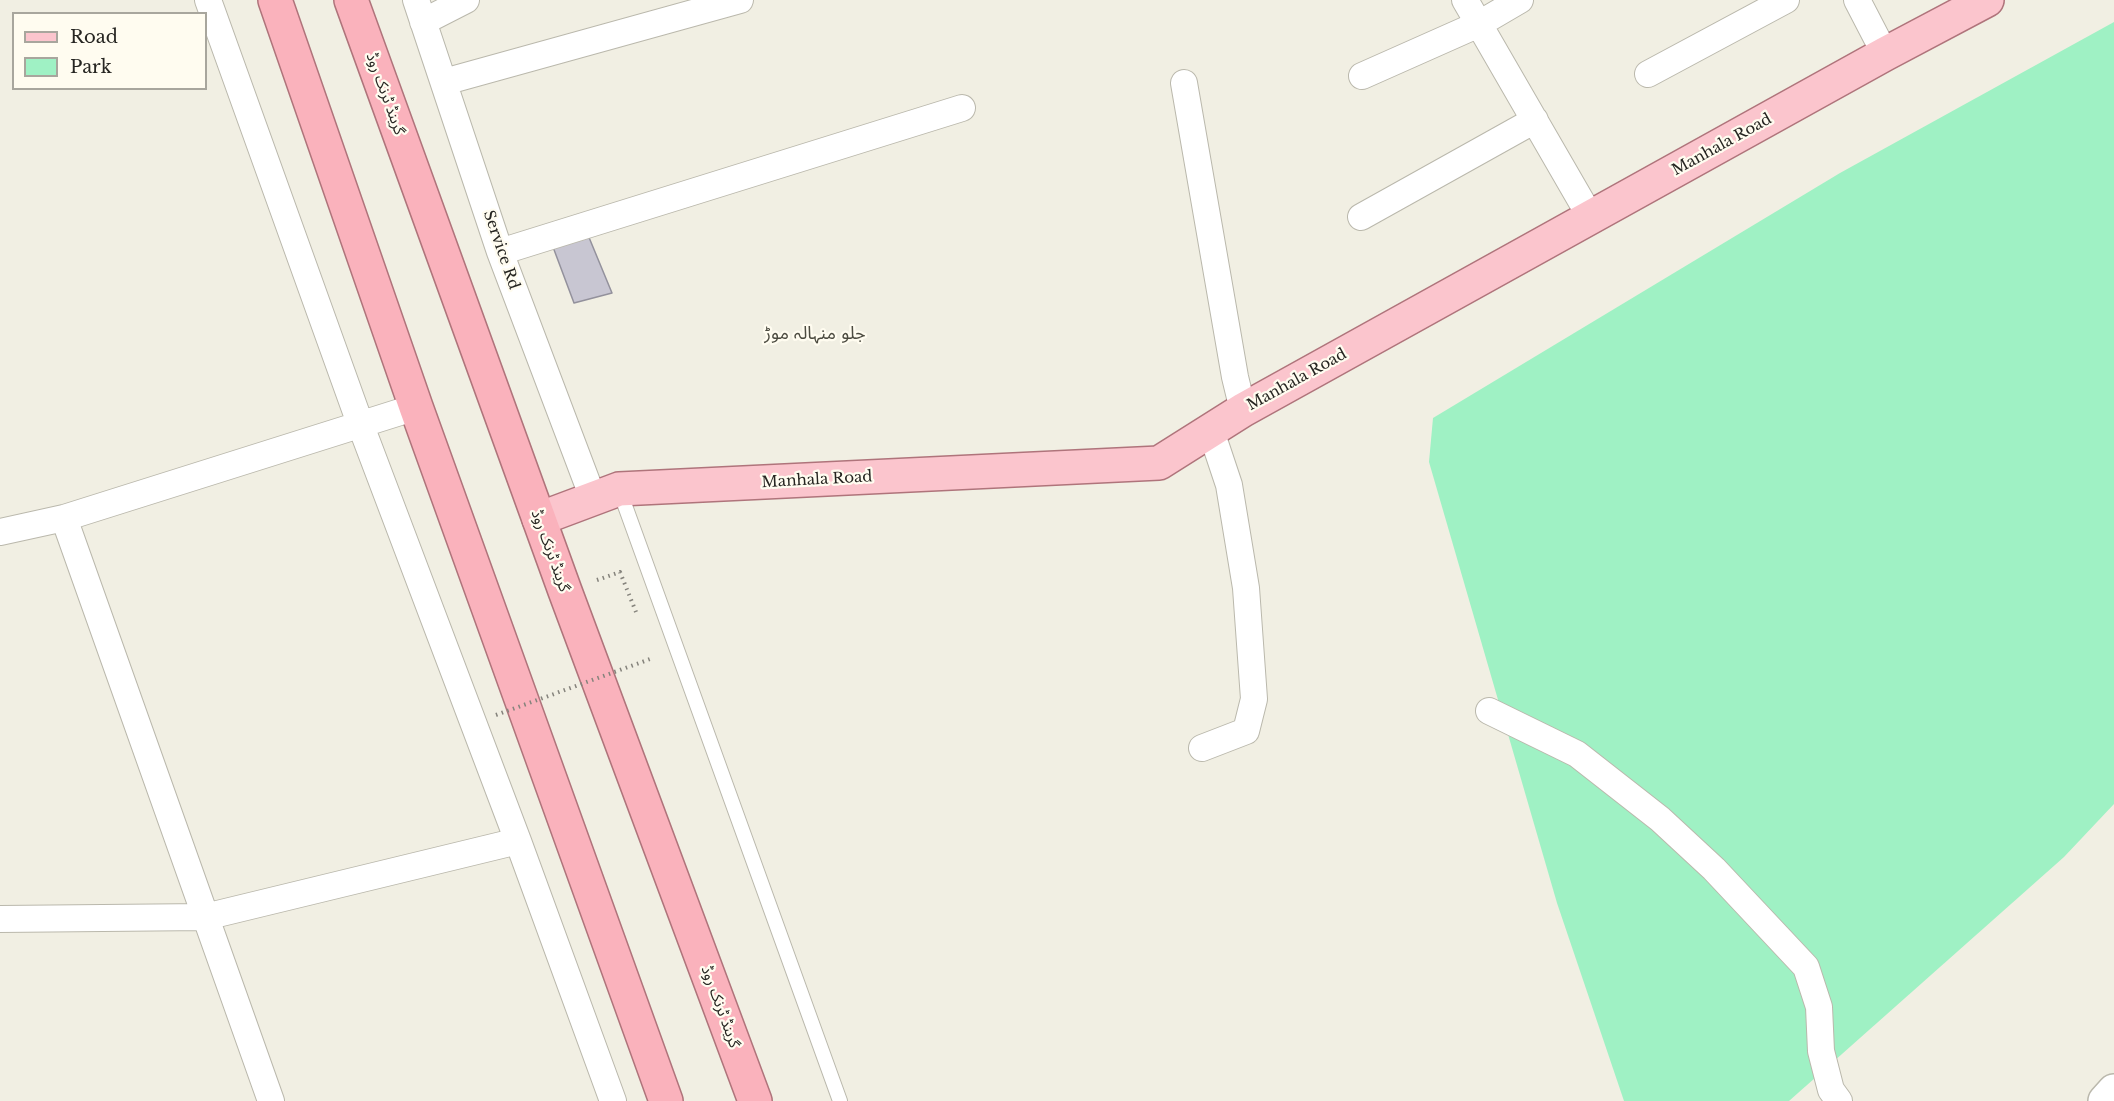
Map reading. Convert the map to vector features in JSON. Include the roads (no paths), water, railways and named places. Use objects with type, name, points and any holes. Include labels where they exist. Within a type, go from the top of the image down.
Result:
[{"type":"highway","points":[[275,0],[416,407],[666,1101]]},
{"type":"highway","name":"گرینڈ ٹرنک روڈ","points":[[351,0],[539,519],[755,1101]]},
{"type":"main road","name":"Manhala Road","points":[[539,519],[606,494],[1159,463],[1243,410],[1987,0]]},
{"type":"main road","points":[[2105,1101],[2114,1091]]},
{"type":"street","points":[[208,0],[361,426],[518,841],[613,1101]]},
{"type":"street","points":[[419,11],[466,0]]},
{"type":"street","points":[[444,82],[740,0]]},
{"type":"street","points":[[1465,0],[1591,218]]},
{"type":"street","points":[[1362,76],[1479,24],[1520,0]]},
{"type":"street","points":[[1648,74],[1786,0]]},
{"type":"street","points":[[1857,0],[1886,54]]},
{"type":"street","name":"Service Rd","points":[[419,11],[500,252],[606,494]]},
{"type":"street","points":[[1184,83],[1235,377],[1243,410]]},
{"type":"street","points":[[500,252],[962,108]]},
{"type":"street","points":[[1361,217],[1535,120]]},
{"type":"street","points":[[0,532],[64,518],[416,407]]},
{"type":"street","points":[[1202,748],[1246,731],[1254,699],[1246,588],[1229,484],[1211,430]]},
{"type":"street","points":[[64,518],[271,1101]]},
{"type":"street","points":[[1489,711],[1577,754],[1660,819],[1714,869],[1806,967],[1819,1007],[1821,1051],[1831,1090],[1839,1101]]},
{"type":"street","points":[[0,919],[206,917],[518,841]]},
{"type":"lane","points":[[606,494],[840,1101]]},
{"type":"district","name":"جلو منہالہ موڑ","points":[[815,334]]}]
